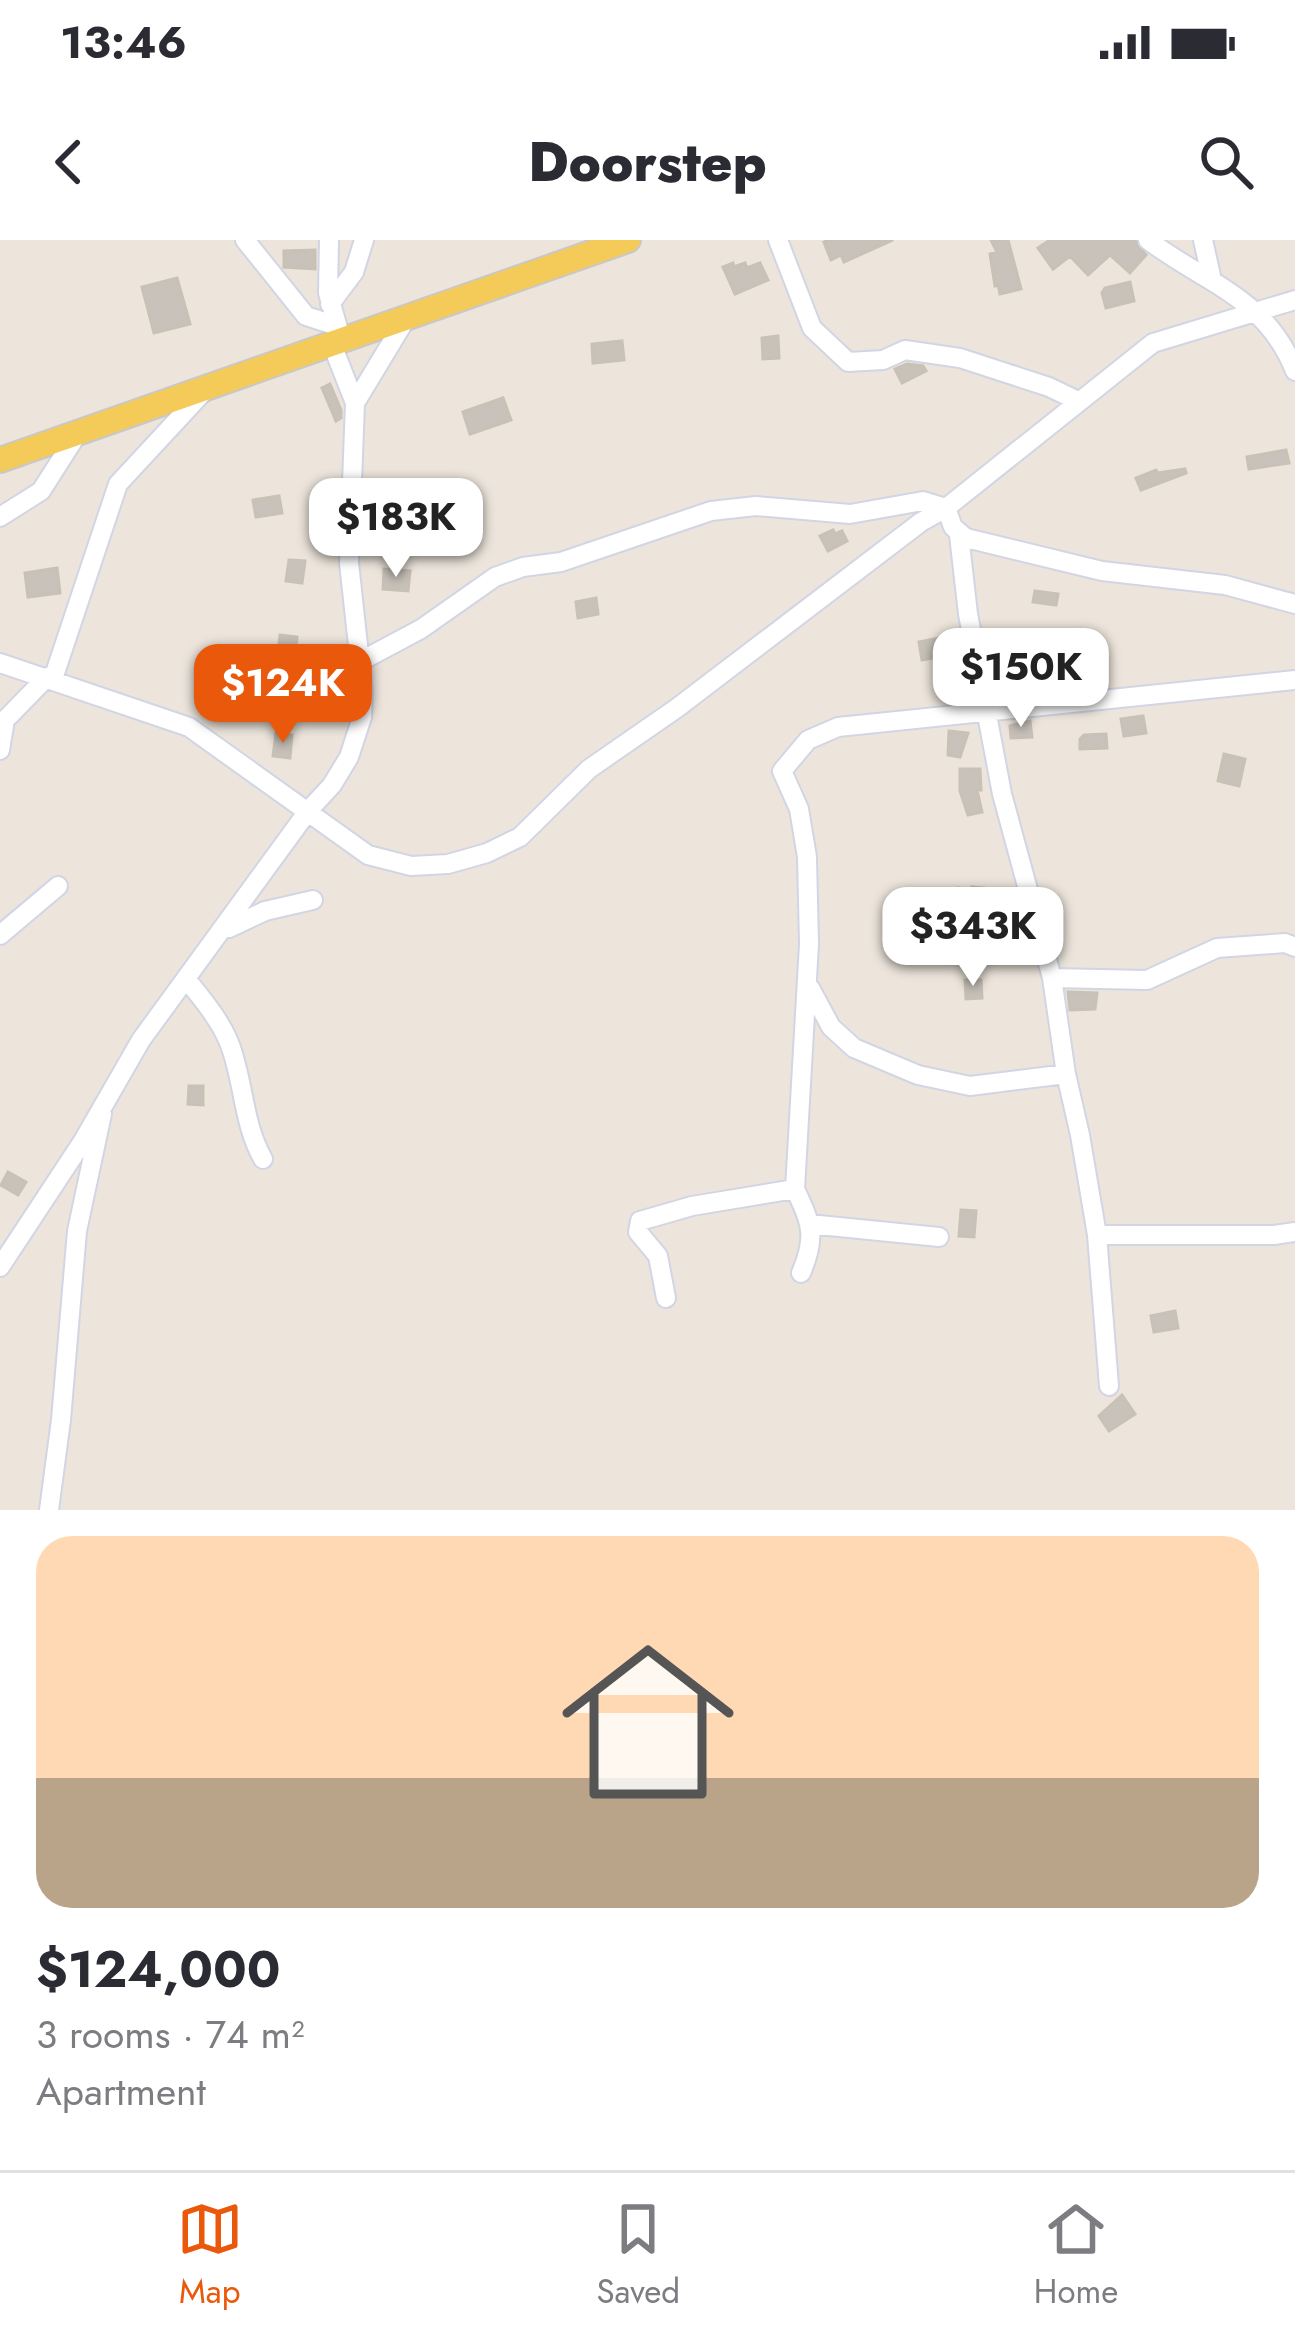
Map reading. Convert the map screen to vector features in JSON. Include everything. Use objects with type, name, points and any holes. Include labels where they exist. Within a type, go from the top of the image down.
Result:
[{"type":"main road","points":[[0,460],[336,336],[406,317],[628,240]]},
{"type":"street","points":[[245,240],[305,316],[336,336]]},
{"type":"street","points":[[0,1267],[9,1235],[102,1109],[141,1040],[308,811],[332,785],[358,739],[363,691],[349,563],[356,403],[330,304],[329,240]]},
{"type":"street","points":[[330,304],[354,272],[364,240]]},
{"type":"street","points":[[778,240],[812,328],[848,362],[883,360],[905,350],[960,358],[1078,401]]},
{"type":"street","points":[[1148,240],[1258,311],[1295,371]]},
{"type":"street","points":[[1203,240],[1210,276]]},
{"type":"street","points":[[0,663],[189,727],[352,846],[387,862],[448,864],[503,846],[535,824],[590,769],[946,508],[1154,343],[1295,300]]},
{"type":"street","points":[[356,403],[406,317]]},
{"type":"street","points":[[0,750],[5,720],[50,678],[118,484],[209,386]]},
{"type":"street","points":[[0,517],[41,490],[78,433]]},
{"type":"street","points":[[359,662],[421,629],[495,577],[561,562],[711,511],[756,506],[850,514],[923,501],[946,508],[959,535],[968,614],[1002,794],[1052,978],[1097,1235],[1109,1386]]},
{"type":"street","points":[[959,535],[1067,564],[1225,585],[1295,604]]},
{"type":"street","points":[[801,1274],[811,1246],[809,1215],[796,1189],[808,984],[807,857],[799,809],[783,776],[787,761],[817,734],[838,727],[1295,680]]},
{"type":"street","points":[[0,935],[58,886]]},
{"type":"street","points":[[220,933],[265,911],[313,900]]},
{"type":"street","points":[[1052,978],[1147,980],[1217,948],[1285,943],[1295,947]]},
{"type":"street","points":[[187,980],[232,1049],[254,1142],[263,1159]]},
{"type":"street","points":[[808,984],[822,1013],[844,1040],[865,1054],[918,1075],[970,1086],[1066,1074]]},
{"type":"street","points":[[49,1510],[77,1231],[97,1152],[102,1109]]},
{"type":"street","points":[[666,1298],[658,1256],[638,1232],[640,1221],[692,1206],[796,1189]]},
{"type":"street","points":[[809,1224],[939,1237]]},
{"type":"street","points":[[1097,1235],[1295,1232]]},
{"type":"building","points":[[893,240],[844,262],[841,255],[831,260],[824,242]]},
{"type":"building","points":[[991,240],[1008,240],[1021,289],[1000,294],[995,286],[990,254],[997,252]]},
{"type":"building","points":[[1050,240],[1135,240],[1146,255],[1130,273],[1110,255],[1088,275],[1070,256],[1053,269],[1038,248]]},
{"type":"building","points":[[315,250],[315,269],[284,267],[284,251]]},
{"type":"building","points":[[733,263],[734,267],[745,263],[747,268],[760,263],[768,280],[735,294],[723,267]]},
{"type":"building","points":[[177,278],[190,324],[154,333],[142,287]]},
{"type":"building","points":[[1130,282],[1134,301],[1106,308],[1105,288]]},
{"type":"building","points":[[778,336],[779,358],[763,359],[762,338]]},
{"type":"building","points":[[622,341],[624,360],[593,363],[592,344]]},
{"type":"building","points":[[907,364],[923,366],[926,371],[902,383],[895,369]]},
{"type":"building","points":[[330,384],[341,410],[336,421],[322,388]]},
{"type":"building","points":[[503,398],[511,420],[470,434],[463,412]]},
{"type":"building","points":[[1286,450],[1289,463],[1249,469],[1247,457]]},
{"type":"building","points":[[1185,469],[1186,473],[1141,490],[1136,478],[1156,470]]},
{"type":"building","points":[[279,496],[282,513],[256,517],[253,500]]},
{"type":"building","points":[[833,530],[835,534],[842,531],[847,541],[828,551],[820,536]]},
{"type":"building","points":[[289,560],[305,561],[302,583],[286,581]]},
{"type":"building","points":[[57,568],[60,593],[28,597],[25,573]]},
{"type":"building","points":[[384,569],[410,571],[408,591],[383,589]]},
{"type":"building","points":[[1035,591],[1058,594],[1056,605],[1033,602]]},
{"type":"building","points":[[596,598],[598,614],[578,618],[576,602]]},
{"type":"building","points":[[280,635],[297,637],[295,657],[278,655]]},
{"type":"building","points":[[950,636],[953,654],[922,660],[919,642]]},
{"type":"building","points":[[1026,664],[1027,676],[1006,679],[1004,666]]},
{"type":"building","points":[[1143,716],[1146,733],[1124,736],[1121,719]]},
{"type":"building","points":[[1030,721],[1032,737],[1011,738],[1010,726]]},
{"type":"building","points":[[949,731],[968,733],[960,757],[948,755]]},
{"type":"building","points":[[276,733],[292,735],[290,758],[273,756]]},
{"type":"building","points":[[1106,734],[1107,748],[1080,749],[1084,735]]},
{"type":"building","points":[[1224,754],[1245,759],[1239,786],[1218,781]]},
{"type":"building","points":[[960,769],[980,769],[981,790],[977,790],[982,812],[968,815],[960,791]]},
{"type":"building","points":[[958,888],[984,888],[983,903],[956,900]]},
{"type":"building","points":[[965,980],[981,980],[982,998],[966,999]]},
{"type":"building","points":[[1068,992],[1097,993],[1095,1009],[1070,1010]]},
{"type":"building","points":[[189,1086],[203,1086],[203,1105],[188,1104]]},
{"type":"building","points":[[8,1172],[26,1182],[18,1195],[1,1185]]},
{"type":"building","points":[[961,1210],[976,1211],[974,1237],[959,1236]]},
{"type":"building","points":[[1175,1311],[1178,1328],[1154,1332],[1151,1316]]},
{"type":"building","points":[[1122,1395],[1135,1414],[1109,1431],[1099,1416]]}]
